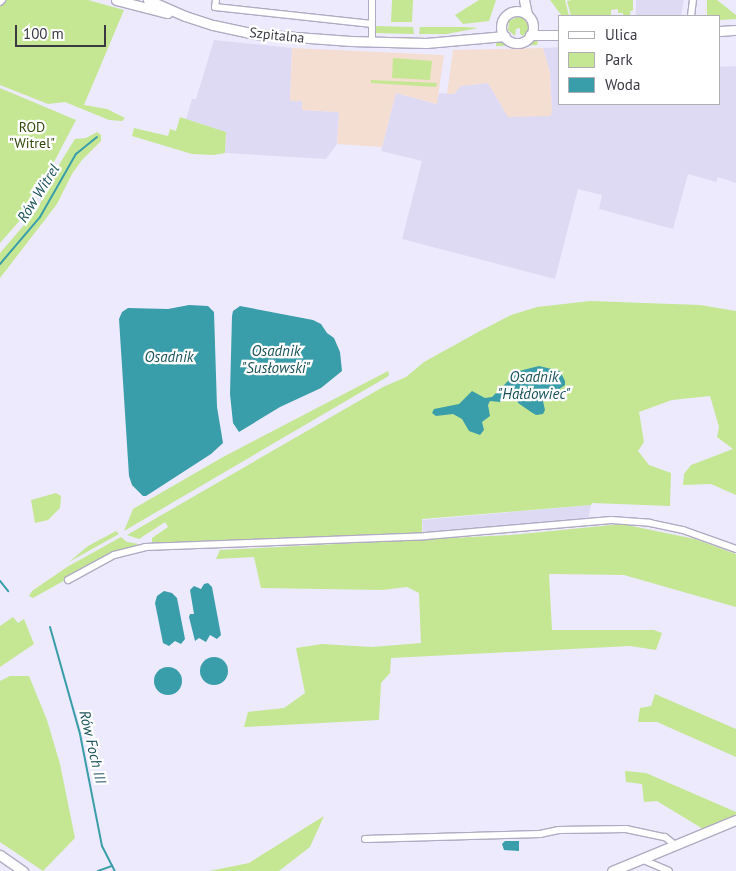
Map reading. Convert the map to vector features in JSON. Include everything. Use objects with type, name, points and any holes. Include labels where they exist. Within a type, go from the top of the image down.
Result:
[{"type":"street","name":"Szpitalna","points":[[116,0],[137,3],[255,34],[372,42],[438,43],[505,36]]},
{"type":"street","name":"Szpitalna","points":[[148,0],[184,16]]},
{"type":"street","points":[[216,0],[215,7],[372,24]]},
{"type":"street","points":[[372,0],[372,42]]},
{"type":"street","points":[[518,0],[502,23],[505,36],[511,41],[520,42],[530,35],[558,35]]},
{"type":"street","points":[[524,0],[527,14],[532,23],[558,35]]},
{"type":"street","points":[[691,15],[694,0]]},
{"type":"street","points":[[511,12],[519,11],[527,14]]},
{"type":"street","name":"Szpitalna","points":[[476,38],[502,23]]},
{"type":"street","points":[[530,35],[532,23]]},
{"type":"street","points":[[721,31],[736,30]]},
{"type":"street","points":[[68,580],[114,555],[145,548],[426,536],[611,520],[650,523],[683,530],[736,549]]},
{"type":"street","points":[[612,871],[736,820]]},
{"type":"street","points":[[365,838],[531,835],[559,830],[626,829],[664,838],[675,845]]},
{"type":"street","points":[[0,855],[23,871]]},
{"type":"street","points":[[641,859],[669,871]]},
{"type":"shaded area","points":[[636,0],[684,0],[681,15],[636,15]]},
{"type":"shaded area","points":[[214,40],[292,48],[290,101],[302,101],[302,110],[339,112],[337,144],[326,159],[225,153],[226,132],[186,119],[192,99],[196,99]]},
{"type":"shaded area","points":[[558,47],[558,105],[721,105],[721,67],[736,66],[736,183],[718,177],[716,182],[688,174],[673,229],[599,209],[602,195],[578,189],[555,279],[402,239],[422,161],[381,151],[396,93],[436,104],[439,93],[454,94],[461,86],[488,83],[508,116],[552,112],[550,73],[543,48]]},
{"type":"shaded area","points":[[292,48],[444,55],[437,104],[396,93],[382,147],[337,144],[339,112],[302,110],[302,101],[290,101]]},
{"type":"shaded area","points":[[543,48],[550,73],[552,112],[550,116],[508,117],[488,83],[461,86],[454,94],[447,94],[453,50]]},
{"type":"shaded area","points":[[591,505],[588,520],[423,534],[422,520]]},
{"type":"green space","name":"ROD \"Witrel\"","points":[[4,0],[88,0],[124,10],[84,105],[107,109],[125,118],[122,121],[109,120],[65,102],[48,104],[0,85],[0,4]]},
{"type":"green space","points":[[392,0],[413,0],[412,22],[391,22]]},
{"type":"green space","points":[[479,0],[496,0],[489,21],[463,24],[455,15]]},
{"type":"green space","points":[[550,0],[565,0],[569,15],[561,15]]},
{"type":"green space","points":[[633,0],[633,10],[629,12],[631,13],[630,15],[618,13],[618,9],[611,10],[611,15],[571,15],[567,1]]},
{"type":"green space","points":[[707,0],[717,0],[736,15],[736,19],[721,20],[721,15],[707,15]]},
{"type":"green space","points":[[519,16],[523,17],[528,23],[529,29],[523,36],[520,34],[520,28],[516,29],[515,36],[508,30],[509,21]]},
{"type":"green space","points":[[375,26],[413,27],[414,34],[375,33]]},
{"type":"green space","points":[[420,27],[478,28],[447,34],[419,34]]},
{"type":"green space","points":[[539,37],[537,45],[496,46],[496,38],[519,45]]},
{"type":"green space","points":[[393,58],[432,61],[430,80],[392,78]]},
{"type":"green space","points":[[371,80],[437,83],[436,87],[371,83]]},
{"type":"green space","name":"ROD \"Witrel\"","points":[[0,88],[76,120],[29,210],[0,243]]},
{"type":"green space","points":[[180,117],[226,132],[225,153],[214,155],[192,154],[132,136],[134,128],[168,136],[170,129],[176,131]]},
{"type":"green space","points":[[97,132],[101,135],[101,141],[82,160],[72,174],[57,204],[0,278],[0,253],[37,210],[60,163],[75,139],[86,138]]},
{"type":"green space","points":[[590,301],[700,305],[736,311],[736,495],[711,484],[683,485],[684,474],[691,465],[733,449],[717,437],[719,427],[710,396],[672,400],[639,412],[644,442],[638,451],[649,465],[671,473],[670,506],[592,503],[591,505],[422,519],[422,534],[152,545],[152,538],[168,527],[165,522],[139,539],[127,535],[383,387],[406,377],[424,362],[511,315],[537,307]]},
{"type":"green space","points":[[388,371],[389,375],[387,377],[124,531],[133,509],[223,457]]},
{"type":"green space","points":[[56,493],[61,496],[60,508],[48,520],[35,523],[31,500]]},
{"type":"green space","points":[[622,524],[695,539],[736,554],[736,607],[624,575],[549,574],[552,630],[654,630],[662,633],[656,650],[630,646],[391,658],[390,673],[381,683],[379,720],[244,727],[248,712],[284,708],[305,693],[296,648],[322,644],[372,647],[421,643],[419,593],[407,587],[382,590],[261,588],[254,557],[216,559],[220,550],[511,535]]},
{"type":"green space","points":[[116,531],[119,534],[69,562],[88,546]]},
{"type":"green space","points":[[121,537],[127,542],[139,544],[110,555],[33,598],[29,596],[32,591],[67,567]]},
{"type":"green space","points":[[13,617],[18,623],[24,619],[34,644],[0,667],[0,626]]},
{"type":"green space","points":[[10,676],[29,676],[47,720],[60,764],[75,838],[43,871],[0,842],[0,681]]},
{"type":"green space","points":[[655,694],[736,729],[736,757],[657,722],[638,722],[640,708],[651,706]]},
{"type":"green space","points":[[625,771],[646,773],[736,812],[736,816],[703,829],[657,801],[644,802],[642,784],[626,782]]},
{"type":"green space","points":[[324,816],[310,847],[279,871],[209,871],[249,863]]},
{"type":"water","name":"Osadnik","points":[[189,305],[208,306],[214,312],[217,407],[223,443],[211,454],[146,496],[143,496],[132,485],[129,476],[119,319],[122,312],[128,308],[168,309]]},
{"type":"water","name":"Osadnik \"Susłowski\"","points":[[240,306],[313,320],[321,324],[327,333],[334,338],[340,352],[342,371],[321,388],[280,407],[239,432],[233,423],[230,394],[232,316],[233,311]]},
{"type":"water","name":"Osadnik \"Hałdowiec\"","points":[[539,366],[560,371],[565,381],[565,385],[558,390],[556,398],[543,401],[545,410],[543,414],[536,415],[531,412],[518,403],[516,395],[509,393],[500,402],[490,401],[488,405],[490,416],[482,422],[484,430],[480,435],[469,431],[462,419],[453,414],[436,416],[432,413],[434,409],[459,404],[472,391],[485,398],[492,397],[512,377],[511,373]]},
{"type":"water","points":[[208,583],[212,587],[221,635],[217,639],[210,635],[206,642],[199,638],[195,641],[189,617],[190,614],[194,614],[190,590],[194,586],[201,589],[204,584]]},
{"type":"water","points":[[164,591],[172,593],[177,598],[185,639],[181,644],[175,641],[169,646],[163,643],[155,603],[157,596]]},
{"type":"water","points":[[214,657],[224,661],[228,671],[224,681],[214,685],[204,681],[200,671],[204,661]]},
{"type":"water","points":[[168,667],[178,671],[182,681],[178,691],[168,695],[158,691],[154,681],[158,671]]},
{"type":"water","points":[[505,841],[519,841],[519,851],[504,850],[502,844]]},
{"type":"waterway","name":"Rów Witrel","points":[[0,264],[40,217],[76,154],[97,137]]},
{"type":"waterway","name":"Rów Witrel","points":[[0,581],[8,591]]},
{"type":"waterway","name":"Rów Foch III","points":[[50,627],[80,734],[102,846],[115,871]]},
{"type":"waterway","points":[[98,871],[112,866]]}]
